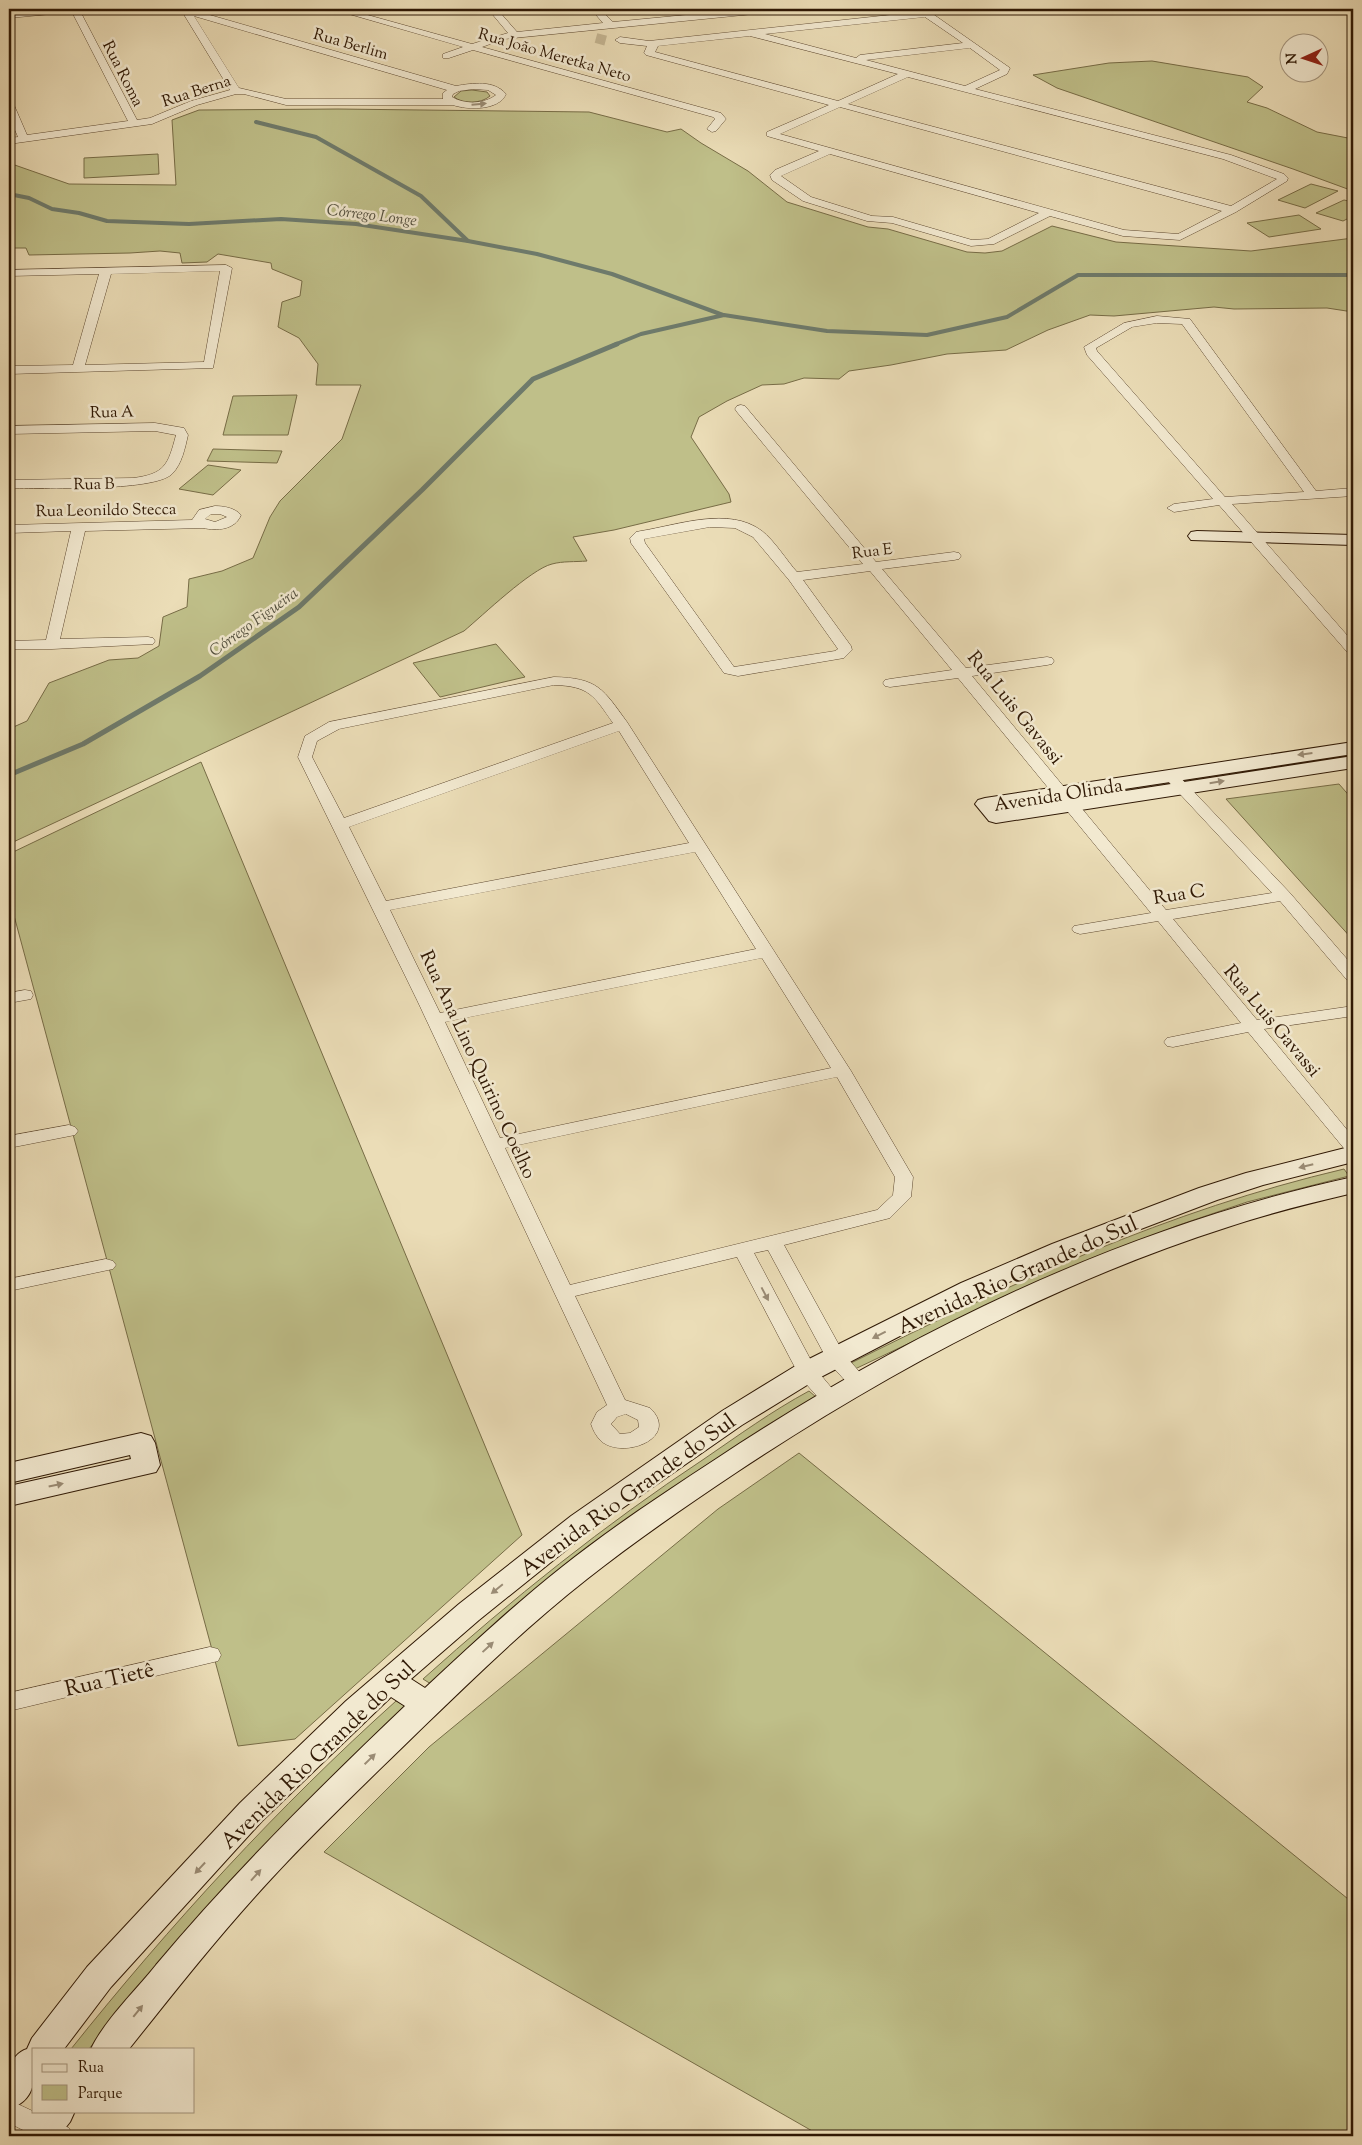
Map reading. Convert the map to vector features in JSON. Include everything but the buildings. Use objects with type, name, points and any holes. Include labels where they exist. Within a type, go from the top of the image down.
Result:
[{"type":"street","points":[[9,15],[74,9]]},
{"type":"street","name":"Rua Roma","points":[[74,9],[134,124]]},
{"type":"street","name":"Rua João Meretka Neto","points":[[338,9],[717,115],[721,119],[712,129]]},
{"type":"street","points":[[492,9],[514,34]]},
{"type":"street","points":[[595,9],[614,36]]},
{"type":"street","points":[[701,9],[709,16]]},
{"type":"street","points":[[614,36],[709,16],[773,9]]},
{"type":"street","points":[[183,10],[236,91]]},
{"type":"street","name":"Rua Berlim","points":[[183,10],[456,89]]},
{"type":"street","points":[[649,48],[750,33],[923,12],[1005,68],[1004,72],[966,89]]},
{"type":"street","points":[[446,56],[472,46],[514,34],[577,29],[614,36],[649,48],[840,103],[1232,210]]},
{"type":"street","points":[[577,29],[596,38]]},
{"type":"street","points":[[750,33],[1227,157],[1283,178],[1282,181],[1232,210],[1180,237],[1123,234],[771,134],[907,74]]},
{"type":"street","points":[[850,60],[972,46]]},
{"type":"street","name":"Rua Berna","points":[[9,141],[134,124],[152,120],[194,103],[236,91],[244,91],[286,102],[454,102],[481,104],[490,103],[500,97],[498,91],[484,87],[456,89]]},
{"type":"street","points":[[454,102],[446,96],[456,89]]},
{"type":"street","points":[[9,105],[24,139]]},
{"type":"street","points":[[826,151],[779,172],[775,175],[776,178],[807,199],[871,219],[893,220],[972,242],[990,242],[1048,213]]},
{"type":"street","points":[[9,273],[226,268],[209,365],[9,370]]},
{"type":"street","points":[[78,368],[106,271]]},
{"type":"street","points":[[1312,494],[1186,321],[1139,322],[1128,325],[1090,347],[1091,352],[1223,501],[1348,637],[1353,650]]},
{"type":"street","name":"Rua Luis Gavassi","points":[[741,410],[962,673],[1353,1148]]},
{"type":"street","name":"Rua A","points":[[9,430],[171,428],[180,431],[182,435],[174,465]]},
{"type":"street","name":"Rua B","points":[[9,484],[142,481],[166,473],[174,465]]},
{"type":"street","points":[[1174,508],[1223,501],[1353,492]]},
{"type":"street","name":"Rua Leonildo Stecca","points":[[9,529],[175,525],[201,521]]},
{"type":"street","points":[[710,523],[738,524],[758,534],[794,577],[845,650],[839,655],[738,672],[729,670],[638,543],[637,538],[640,535],[710,523]]},
{"type":"street","points":[[52,645],[79,527]]},
{"type":"street","points":[[1197,536],[1353,540]]},
{"type":"street","name":"Rua E","points":[[794,577],[954,556]]},
{"type":"street","points":[[9,645],[148,642]]},
{"type":"street","points":[[890,683],[1047,661]]},
{"type":"street","name":"Rua Ana Lino Quirino Coelho","points":[[619,1408],[382,907],[305,757],[310,739],[334,726],[554,681],[576,680],[593,687],[622,725]]},
{"type":"street","points":[[340,825],[622,725],[842,1071],[904,1177],[902,1197],[883,1214],[563,1293]]},
{"type":"street","name":"Avenida Olinda","points":[[1177,782],[1263,760],[1353,748]]},
{"type":"street","name":"Avenida Olinda","points":[[1064,799],[1177,782],[1353,762]]},
{"type":"street","points":[[1177,782],[1284,896],[1353,976]]},
{"type":"street","points":[[382,907],[699,846]]},
{"type":"street","name":"Rua C","points":[[1080,929],[1284,896]]},
{"type":"street","points":[[435,1019],[767,952]]},
{"type":"street","points":[[1173,1042],[1252,1026],[1353,1011]]},
{"type":"street","points":[[495,1145],[842,1071]]},
{"type":"street","points":[[9,1142],[69,1130]]},
{"type":"street","name":"Avenida Rio Grande do Sul","points":[[45,2048],[99,1978],[251,1812],[357,1708],[469,1612],[581,1523],[732,1418],[807,1372],[970,1289],[1062,1250],[1208,1194],[1255,1179],[1353,1154]]},
{"type":"street","name":"Avenida Rio Grande do Sul","points":[[109,2048],[173,1967],[285,1842],[510,1626],[577,1571],[663,1508],[830,1398],[976,1321],[1043,1290],[1132,1253],[1217,1222],[1353,1185]]},
{"type":"street","points":[[773,1242],[836,1358],[859,1383]]},
{"type":"street","points":[[743,1250],[807,1372],[830,1398]]},
{"type":"street","points":[[9,1285],[106,1265]]},
{"type":"street","points":[[9,1473],[141,1444],[146,1465],[9,1496]]},
{"type":"street","name":"Rua Tietê","points":[[9,1702],[210,1655]]},
{"type":"street","points":[[390,1680],[426,1705]]},
{"type":"street","points":[[9,2094],[32,2064]]},
{"type":"street","points":[[9,2110],[50,2128]]},
{"type":"green space","points":[[1152,61],[1248,77],[1263,87],[1247,102],[1267,108],[1317,132],[1353,139],[1353,191],[1057,88],[1033,75],[1109,63]]},
{"type":"green space","points":[[461,91],[487,92],[490,96],[482,101],[472,102],[462,101],[454,97]]},
{"type":"green space","points":[[338,109],[589,112],[667,132],[681,129],[748,171],[787,202],[868,227],[888,229],[967,252],[985,253],[1002,251],[1052,226],[1116,242],[1251,251],[1353,238],[1353,312],[1327,308],[1234,309],[1214,307],[1114,316],[1090,315],[1048,330],[1006,350],[947,354],[849,371],[839,379],[804,378],[784,384],[762,385],[727,401],[699,417],[691,437],[729,494],[731,502],[614,530],[573,537],[587,561],[556,563],[532,574],[464,631],[9,844],[9,729],[27,721],[49,683],[109,660],[138,658],[159,646],[163,617],[187,607],[189,579],[222,571],[253,558],[270,517],[280,501],[342,439],[361,385],[316,385],[318,364],[299,338],[278,327],[282,302],[300,296],[302,281],[272,269],[271,263],[218,254],[207,262],[182,263],[180,253],[160,251],[29,255],[26,248],[9,248],[9,163],[69,184],[176,185],[172,120],[199,110]]},
{"type":"green space","points":[[158,154],[159,174],[84,178],[84,158]]},
{"type":"green space","points":[[1311,184],[1338,191],[1305,208],[1278,200]]},
{"type":"green space","points":[[1344,200],[1353,202],[1353,216],[1343,221],[1316,213]]},
{"type":"green space","points":[[1299,215],[1321,229],[1269,237],[1247,223]]},
{"type":"green space","points":[[297,395],[288,435],[223,435],[233,396]]},
{"type":"green space","points":[[213,449],[282,451],[277,463],[207,461]]},
{"type":"green space","points":[[208,465],[241,470],[213,495],[179,489]]},
{"type":"green space","points":[[496,644],[525,677],[440,697],[413,663]]},
{"type":"green space","points":[[201,762],[522,1535],[295,1739],[238,1746],[9,897],[9,854]]},
{"type":"green space","points":[[1339,784],[1353,800],[1353,940],[1226,799]]},
{"type":"green space","points":[[1344,1169],[1349,1176],[1247,1202],[1176,1226],[979,1310],[855,1369],[849,1364],[969,1306],[1091,1252],[1215,1206],[1279,1186]]},
{"type":"green space","points":[[809,1391],[816,1397],[745,1441],[431,1684],[423,1679],[490,1620],[630,1510],[743,1432]]},
{"type":"green space","points":[[799,1453],[1353,1903],[1353,2136],[821,2136],[324,1852],[429,1747],[718,1509]]},
{"type":"green space","points":[[396,1701],[409,1708],[108,2024],[90,2048],[72,2048],[147,1957],[226,1868],[352,1741]]},
{"type":"waterway","points":[[256,122],[316,137],[421,196],[468,241]]},
{"type":"waterway","name":"Córrego Longe","points":[[9,194],[29,198],[52,209],[79,213],[107,221],[189,224],[281,219],[356,224],[468,241]]},
{"type":"waterway","name":"Córrego Longe","points":[[468,241],[537,254],[612,274],[723,315]]},
{"type":"waterway","points":[[614,345],[641,334],[724,315],[827,331],[927,335],[1007,317],[1078,275],[1353,275]]},
{"type":"waterway","name":"Córrego Figueira","points":[[9,775],[83,744],[200,676],[299,607],[422,490],[533,379],[617,344]]},
{"type":"tunnel","points":[[596,38],[607,41]]}]
